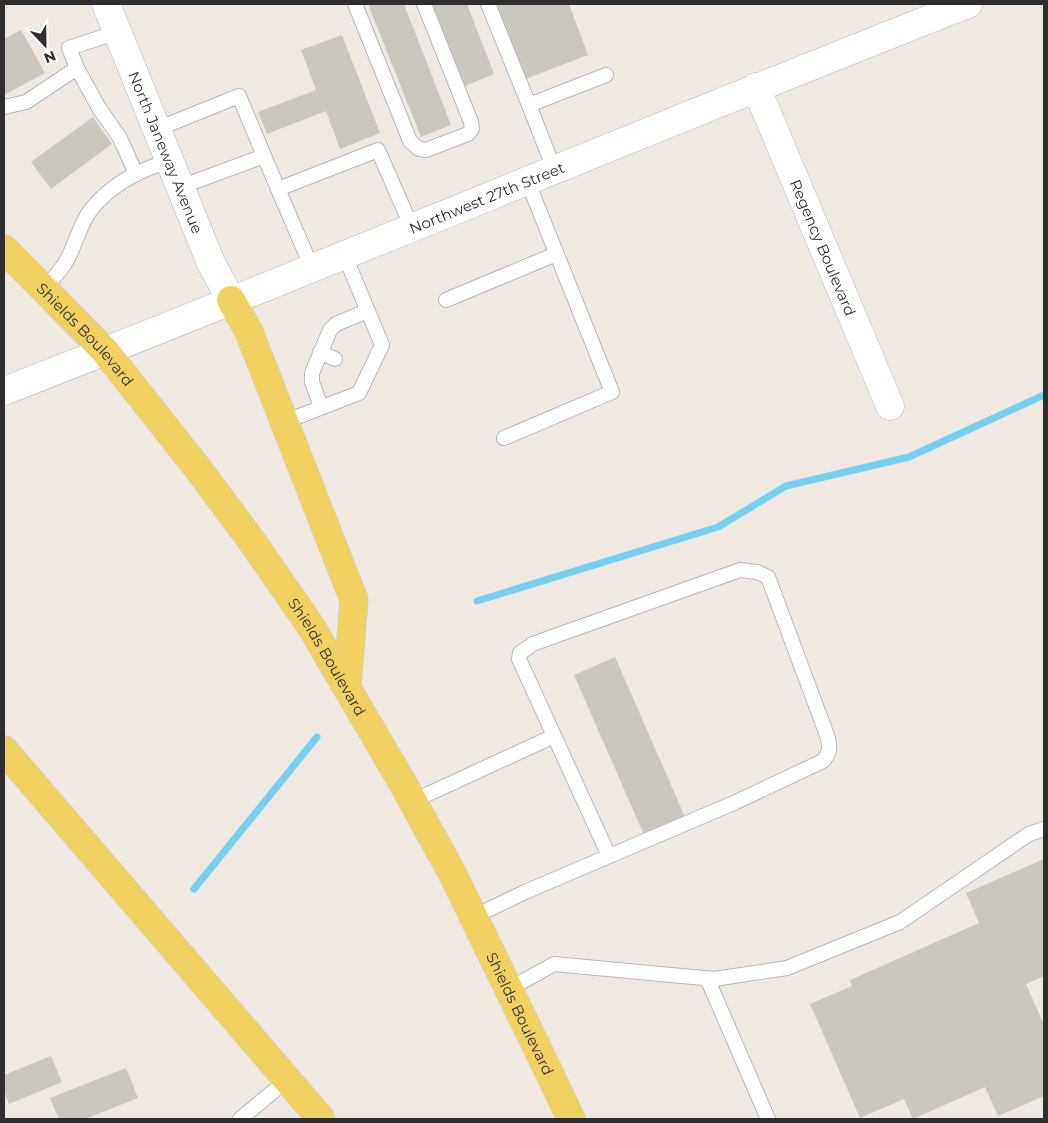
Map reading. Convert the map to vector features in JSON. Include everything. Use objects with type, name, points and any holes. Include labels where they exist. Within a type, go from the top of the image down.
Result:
[{"type":"main road","name":"North Janeway Avenue","points":[[106,4],[211,262],[231,300]]},
{"type":"main road","name":"Northwest 27th Street","points":[[4,391],[345,256],[756,87],[968,4]]},
{"type":"main road","name":"Regency Boulevard","points":[[756,87],[890,406]]},
{"type":"main road","name":"Shields Boulevard","points":[[4,249],[105,351],[199,470],[251,540],[310,626],[413,801],[452,873],[571,1119]]},
{"type":"main road","points":[[231,300],[249,332],[354,600],[346,686]]},
{"type":"main road","points":[[4,750],[321,1119]]},
{"type":"lane","points":[[355,4],[410,141],[419,149],[426,150],[468,134],[472,129],[471,122],[424,4]]},
{"type":"lane","points":[[488,4],[554,169]]},
{"type":"lane","points":[[118,32],[69,48],[77,68],[99,108],[120,138],[136,174]]},
{"type":"lane","points":[[4,107],[26,102],[77,68]]},
{"type":"lane","points":[[528,105],[606,75]]},
{"type":"lane","points":[[157,129],[239,96],[312,268]]},
{"type":"lane","points":[[278,189],[378,150],[412,228]]},
{"type":"lane","points":[[180,187],[264,156]]},
{"type":"lane","points":[[44,289],[67,260],[81,228],[93,207],[119,184],[150,167],[170,161]]},
{"type":"lane","points":[[504,438],[612,392],[527,180]]},
{"type":"lane","points":[[446,300],[556,254]]},
{"type":"lane","points":[[284,422],[359,393],[363,372],[382,345],[345,256]]},
{"type":"lane","points":[[321,407],[312,382],[312,373],[330,330],[336,324],[367,311]]},
{"type":"lane","points":[[320,352],[335,359]]},
{"type":"lane","points":[[473,917],[525,892],[736,802],[823,761],[828,756],[830,750],[828,738],[768,577],[757,572],[740,570],[552,636],[533,644],[520,653],[519,659],[609,856]]},
{"type":"lane","points":[[413,801],[554,736]]},
{"type":"lane","points":[[509,989],[554,964],[714,979],[788,968],[900,922],[1029,834],[1044,829]]},
{"type":"lane","points":[[707,978],[768,1119]]},
{"type":"lane","points":[[240,1119],[287,1080]]},
{"type":"building","points":[[368,4],[404,4],[451,125],[421,137]]},
{"type":"building","points":[[432,4],[467,4],[494,74],[465,86]]},
{"type":"building","points":[[493,4],[569,4],[588,55],[523,80]]},
{"type":"building","points":[[21,30],[45,73],[4,95],[4,39]]},
{"type":"building","points":[[342,35],[380,133],[340,149],[326,111],[267,134],[258,112],[316,90],[301,50]]},
{"type":"building","points":[[93,117],[112,144],[51,189],[31,162]]},
{"type":"building","points":[[615,657],[685,817],[644,835],[574,675]]},
{"type":"building","points":[[1044,859],[1044,976],[1026,984],[1044,1025],[1044,1096],[998,1116],[985,1087],[913,1119],[904,1099],[860,1118],[810,1004],[852,986],[850,980],[979,923],[966,893]]},
{"type":"building","points":[[51,1056],[62,1082],[9,1104],[4,1091],[4,1075]]},
{"type":"building","points":[[126,1068],[138,1098],[85,1119],[59,1119],[50,1098]]},
{"type":"waterway","points":[[477,601],[718,527],[786,486],[909,457],[1044,395]]},
{"type":"waterway","points":[[194,889],[317,737]]}]
